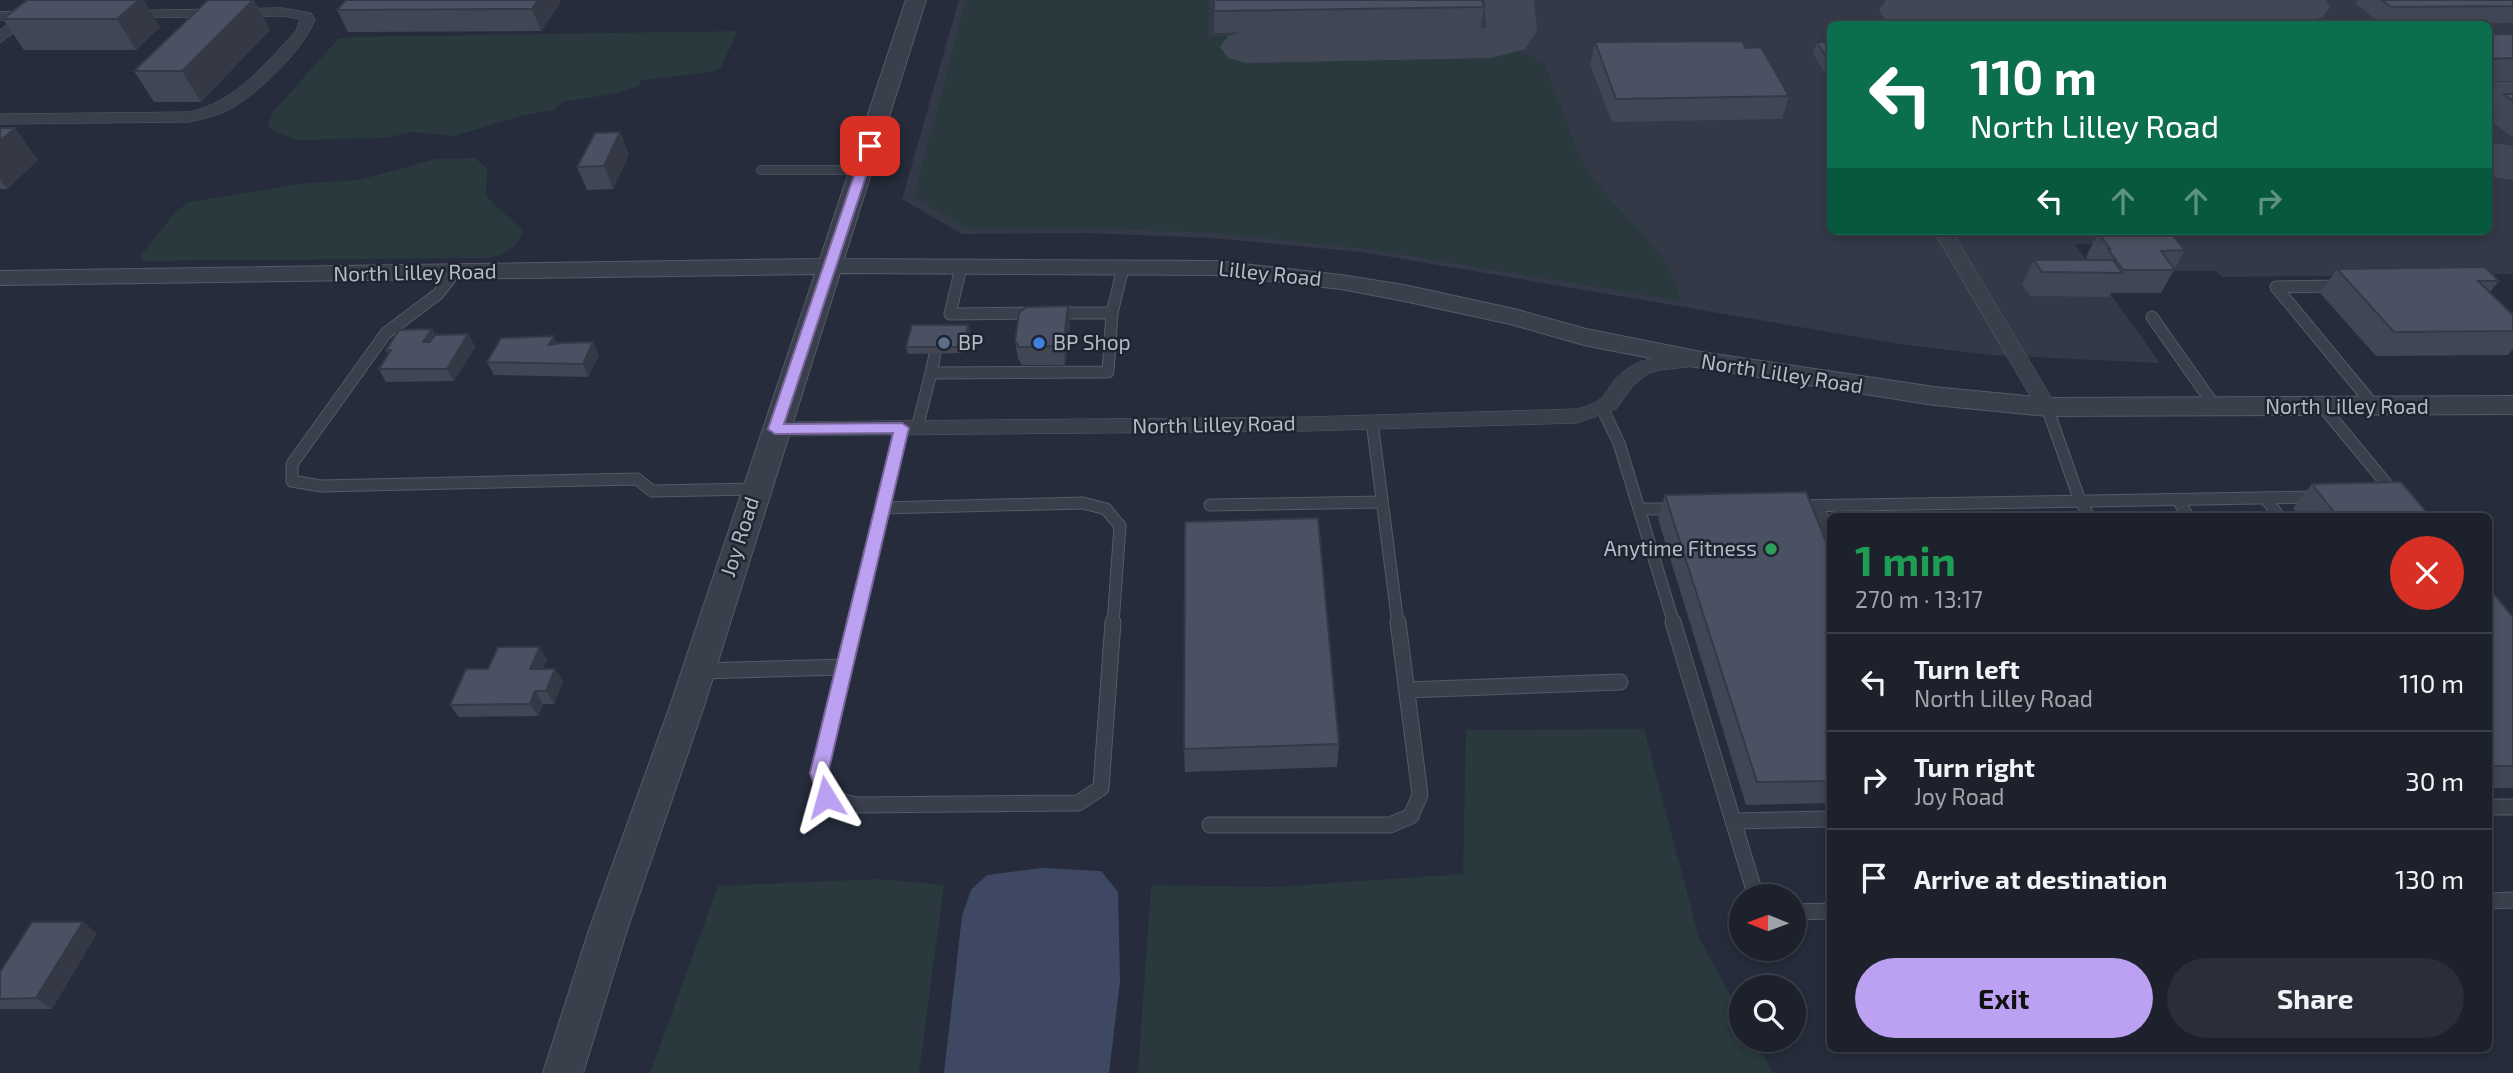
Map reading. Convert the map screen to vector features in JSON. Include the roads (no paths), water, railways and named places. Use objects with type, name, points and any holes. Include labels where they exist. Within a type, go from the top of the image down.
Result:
[{"type":"street","name":"Joy Road","points":[[563,1073],[698,671],[916,0]]},
{"type":"street","points":[[0,119],[189,117],[216,112],[243,95],[303,32],[308,20],[296,13],[282,12],[108,14]]},
{"type":"street","points":[[0,38],[28,15]]},
{"type":"street","points":[[0,16],[55,15]]},
{"type":"street","points":[[1946,235],[2047,407]]},
{"type":"street","name":"Lilley Road","points":[[831,265],[1216,268],[1341,282],[1514,317],[1584,337],[1702,360]]},
{"type":"street","name":"North Lilley Road","points":[[0,278],[831,265]]},
{"type":"street","name":"North Lilley Road","points":[[775,429],[1372,422],[1577,416],[1602,408],[1617,396],[1625,381],[1645,368],[1672,361],[1702,360],[1872,388],[2047,407],[2513,405]]},
{"type":"lane","points":[[761,170],[862,170]]},
{"type":"lane","points":[[931,373],[1108,372],[1112,313],[1123,266]]},
{"type":"lane","points":[[961,267],[948,318],[1112,313]]},
{"type":"lane","points":[[455,272],[438,294],[386,333],[292,464],[292,481],[321,485],[637,479],[652,491],[755,489]]},
{"type":"lane","points":[[2357,285],[2276,287],[2375,407]]},
{"type":"lane","points":[[2152,317],[2216,408]]},
{"type":"lane","points":[[882,508],[1083,503],[1107,509],[1120,526],[1101,788],[1078,803],[855,804],[826,797],[819,773],[882,508],[931,373],[935,354]]},
{"type":"lane","points":[[2047,407],[2080,501],[2087,513]]},
{"type":"lane","points":[[2322,407],[2389,495],[2410,513]]},
{"type":"lane","points":[[1602,408],[1619,443],[1752,884]]},
{"type":"lane","points":[[1210,825],[1390,825],[1410,816],[1420,795],[1372,422]]},
{"type":"lane","points":[[1790,507],[1907,510],[1990,503],[2330,496]]},
{"type":"lane","points":[[2265,498],[2277,513]]},
{"type":"lane","points":[[2177,499],[2186,513]]},
{"type":"lane","points":[[1210,505],[1382,502]]},
{"type":"lane","points":[[1990,503],[1995,513]]},
{"type":"lane","points":[[1818,506],[1827,532]]},
{"type":"lane","points":[[1639,509],[1694,508]]},
{"type":"lane","points":[[698,671],[844,667]]},
{"type":"lane","points":[[1407,690],[1620,682]]},
{"type":"lane","points":[[2492,807],[2513,807]]},
{"type":"lane","points":[[1733,821],[1827,819]]},
{"type":"lane","points":[[2492,901],[2513,900]]},
{"type":"lane","points":[[1806,912],[1827,911]]},
{"type":"water","points":[[1042,868],[1101,871],[1118,892],[1120,982],[1109,1073],[944,1073],[962,916],[971,890],[987,875]]},
{"type":"place","name":"BP","points":[[944,343]]},
{"type":"place","name":"BP Shop","points":[[1039,343]]},
{"type":"place","name":"Anytime Fitness","points":[[1771,549]]}]
